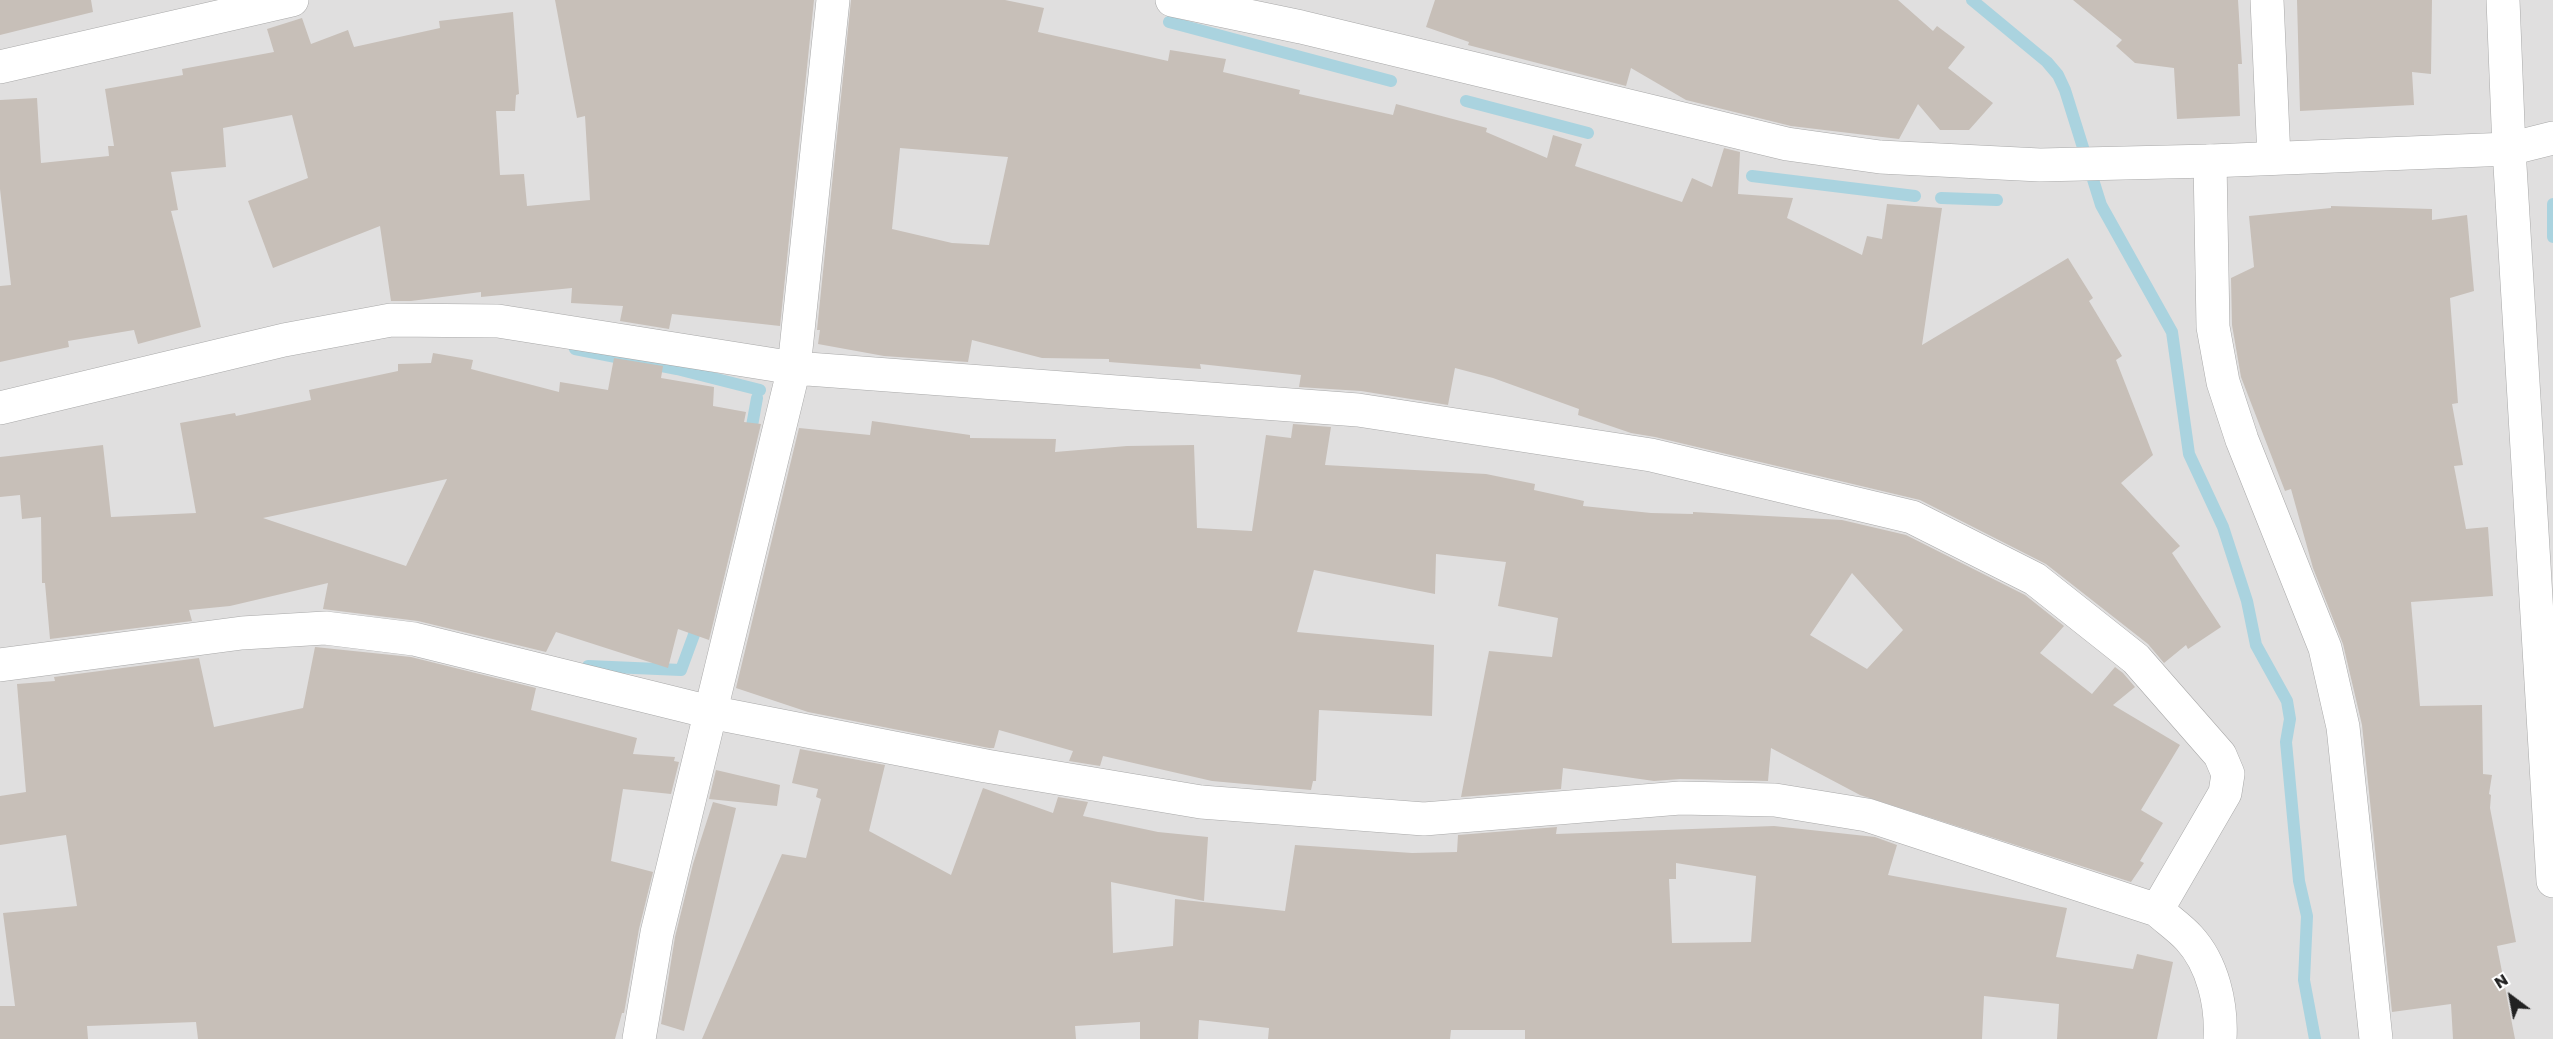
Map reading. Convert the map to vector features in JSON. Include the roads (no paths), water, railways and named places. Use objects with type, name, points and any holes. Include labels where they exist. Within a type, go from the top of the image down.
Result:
[{"type":"street","points":[[0,67],[292,0]]},
{"type":"street","points":[[639,1039],[657,933],[794,368],[833,0]]},
{"type":"street","points":[[1172,0],[1301,27],[1787,144],[1880,157],[2040,165],[2196,161],[2509,149],[2553,138]]},
{"type":"street","points":[[2267,0],[2274,158]]},
{"type":"street","points":[[2503,0],[2509,149],[2553,880]]},
{"type":"street","points":[[2196,161],[2213,327],[2223,382],[2242,441],[2327,660],[2343,728],[2376,1039]]},
{"type":"street","points":[[0,408],[284,340],[391,320],[498,321],[794,368],[1358,410],[1651,455],[1912,517],[2035,579],[2136,660],[2220,754],[2228,774],[2225,793],[2157,910]]},
{"type":"street","points":[[0,665],[242,633],[325,628],[414,639],[710,712],[986,766],[1201,802],[1424,819],[1680,798],[1775,800],[1867,815],[2157,910],[2190,940],[2211,975],[2222,1013],[2220,1039]]},
{"type":"waterway","points":[[1972,0],[2047,62],[2058,75],[2065,90],[2101,205],[2172,332],[2189,454],[2223,527],[2247,601],[2256,645],[2287,701],[2290,719],[2286,742],[2299,881],[2307,916],[2304,980],[2315,1039]]},
{"type":"waterway","points":[[1169,22],[1391,81]]},
{"type":"waterway","points":[[1466,101],[1588,133]]},
{"type":"waterway","points":[[1752,176],[1915,196]]},
{"type":"waterway","points":[[1941,198],[1997,200]]},
{"type":"waterway","points":[[2553,204],[2553,237]]},
{"type":"waterway","points":[[575,349],[677,369],[760,390]]},
{"type":"waterway","points":[[750,437],[757,398]]},
{"type":"waterway","points":[[588,666],[681,670],[699,621]]}]
